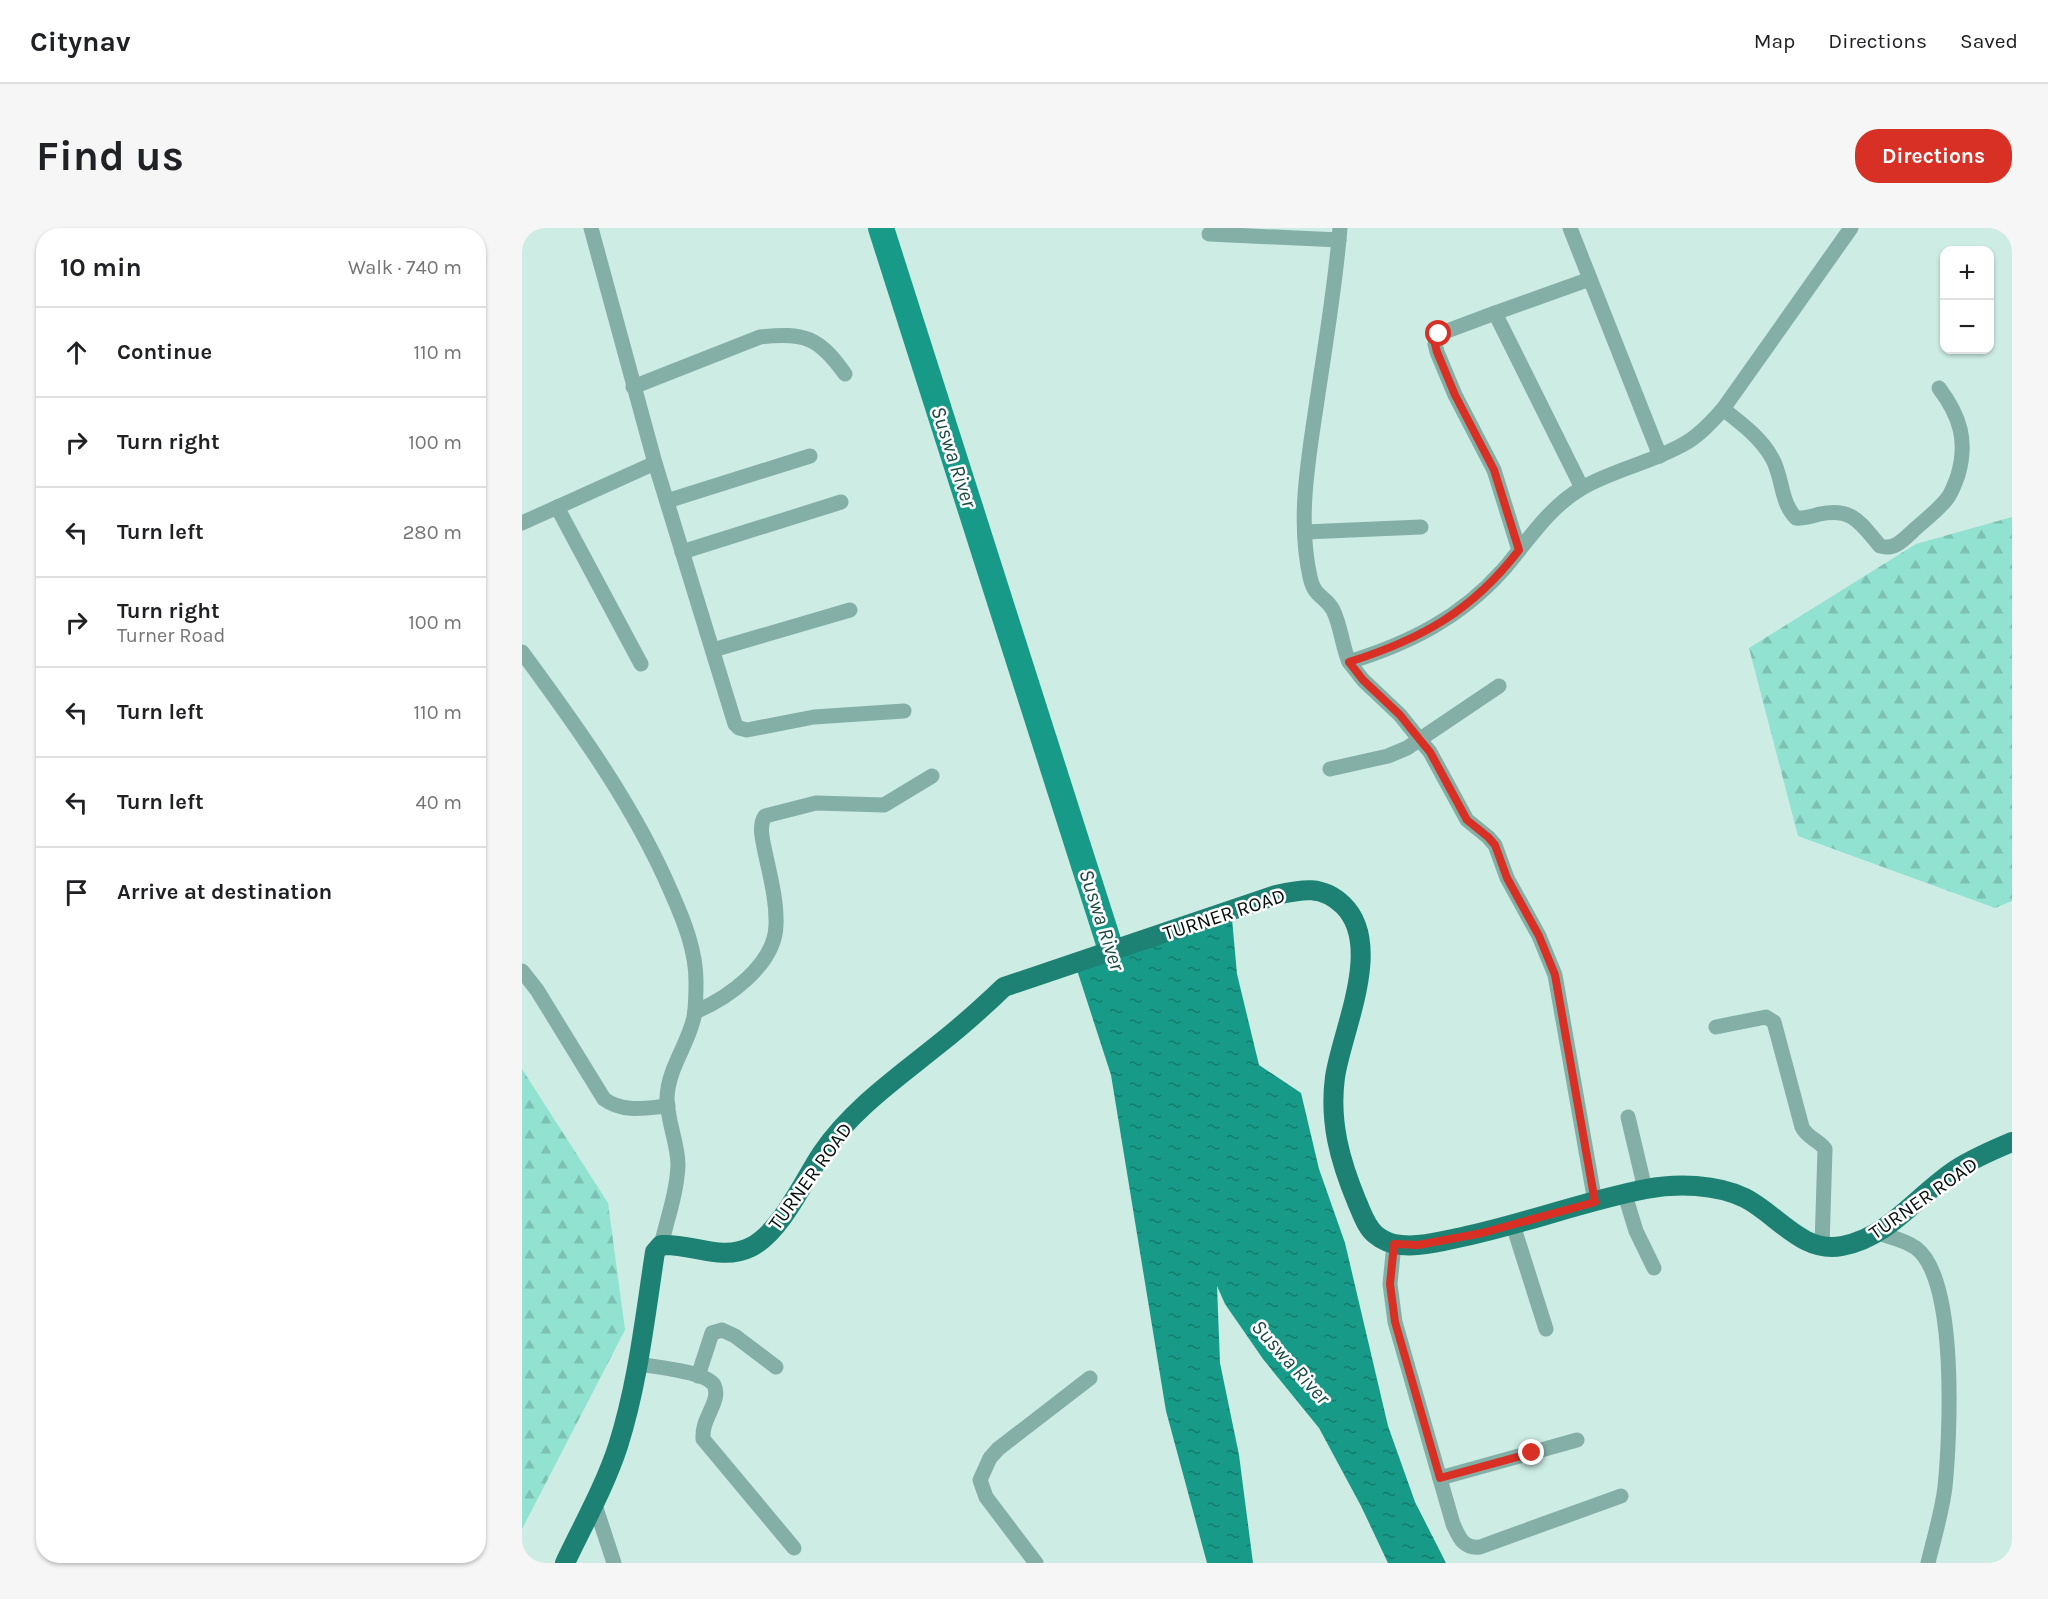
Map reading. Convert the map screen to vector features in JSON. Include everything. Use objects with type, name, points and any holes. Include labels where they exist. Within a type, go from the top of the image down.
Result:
[{"type":"main road","name":"TURNER ROAD","points":[[661,1245],[675,1244],[708,1252],[725,1253],[751,1246],[767,1234],[787,1209],[823,1151],[850,1120],[1004,987],[1296,890],[1332,895],[1355,921],[1360,955],[1356,991],[1335,1079],[1333,1113],[1336,1145],[1366,1224],[1378,1237],[1394,1244],[1418,1245],[1434,1242],[1513,1225],[1645,1189],[1673,1186],[1737,1195],[1765,1210],[1809,1242],[1838,1247],[1853,1244],[1878,1233],[1957,1169],[2012,1142]]},
{"type":"main road","points":[[565,1563],[618,1446],[638,1364],[655,1252],[661,1245]]},
{"type":"street","points":[[591,228],[655,463],[735,724],[747,730],[814,717],[904,711]]},
{"type":"street","points":[[1570,228],[1660,456]]},
{"type":"street","points":[[1349,662],[1411,640],[1471,602],[1545,519],[1582,488],[1684,445],[1706,428],[1723,409],[1851,228]]},
{"type":"street","points":[[1209,234],[1340,234],[1306,476],[1306,551],[1314,589],[1318,597],[1332,608],[1349,662],[1363,680],[1400,715],[1430,752],[1467,820],[1495,845],[1507,878],[1539,936],[1555,975],[1595,1202]]},
{"type":"street","points":[[1519,550],[1494,470],[1455,395],[1435,344],[1439,334],[1444,331],[1590,279]]},
{"type":"street","points":[[1495,313],[1582,488]]},
{"type":"street","points":[[633,387],[760,337],[779,335],[794,335],[822,346],[845,374]]},
{"type":"street","points":[[1723,409],[1747,428],[1773,459],[1787,506],[1796,518],[1839,512],[1849,514],[1865,527],[1880,546],[1887,548],[1902,541],[1947,500],[1954,488],[1964,446],[1958,420],[1939,388]]},
{"type":"street","points":[[667,501],[810,456]]},
{"type":"street","points":[[522,523],[655,463]]},
{"type":"street","points":[[682,552],[841,502]]},
{"type":"street","points":[[556,507],[640,664]]},
{"type":"street","points":[[1305,532],[1420,528]]},
{"type":"street","points":[[712,650],[850,610]]},
{"type":"street","points":[[522,652],[578,729],[639,828],[663,871],[681,913],[692,951],[696,980],[694,1019],[669,1081],[668,1106],[676,1142],[678,1166],[661,1245]]},
{"type":"street","points":[[1330,769],[1388,756],[1407,748],[1498,686]]},
{"type":"street","points":[[694,1012],[726,996],[750,976],[772,944],[777,928],[777,913],[762,834],[762,820],[765,816],[816,803],[884,805],[932,776]]},
{"type":"street","points":[[522,971],[537,990],[604,1099],[613,1105],[627,1109],[668,1106]]},
{"type":"street","points":[[1716,1028],[1766,1017],[1774,1023],[1802,1127],[1805,1133],[1825,1149],[1822,1246]]},
{"type":"street","points":[[1628,1117],[1645,1189]]},
{"type":"street","points":[[1624,1195],[1636,1231],[1654,1268]]},
{"type":"street","points":[[1513,1225],[1546,1329]]},
{"type":"street","points":[[1878,1233],[1917,1248],[1927,1260],[1936,1278],[1943,1302],[1948,1351],[1948,1444],[1944,1490],[1928,1563]]},
{"type":"street","points":[[1394,1244],[1390,1284],[1395,1322],[1440,1478],[1462,1543],[1473,1548],[1621,1497]]},
{"type":"street","points":[[698,1376],[712,1333],[722,1330],[735,1336],[776,1367]]},
{"type":"street","points":[[638,1364],[698,1376],[714,1385],[716,1396],[703,1429],[703,1439],[794,1548]]},
{"type":"street","points":[[1036,1563],[986,1497],[980,1480],[990,1458],[998,1449],[1090,1378]]},
{"type":"street","points":[[1440,1478],[1577,1440]]},
{"type":"street","points":[[594,1502],[614,1563]]},
{"type":"green space","points":[[2012,517],[2012,901],[1995,908],[1798,836],[1749,648],[1916,544]]},
{"type":"green space","points":[[522,1069],[608,1203],[625,1330],[522,1529]]},
{"type":"water","points":[[1232,919],[1237,974],[1259,1065],[1301,1093],[1319,1169],[1345,1243],[1388,1426],[1415,1502],[1446,1563],[1388,1563],[1361,1506],[1319,1428],[1263,1359],[1225,1304],[1217,1286],[1220,1363],[1239,1455],[1253,1563],[1207,1563],[1166,1411],[1111,1075],[1077,970]]},
{"type":"waterway","name":"Suswa River","points":[[881,228],[1119,975]]},
{"type":"route","points":[[1439,334],[1435,344],[1437,352],[1455,395],[1494,470],[1519,550],[1504,569],[1471,602],[1454,614],[1411,640],[1349,662],[1356,673],[1400,715],[1430,752],[1462,813],[1495,845],[1507,878],[1539,936],[1555,975],[1595,1202],[1482,1233],[1418,1245],[1394,1244],[1390,1284],[1395,1322],[1440,1478],[1532,1453]]}]
